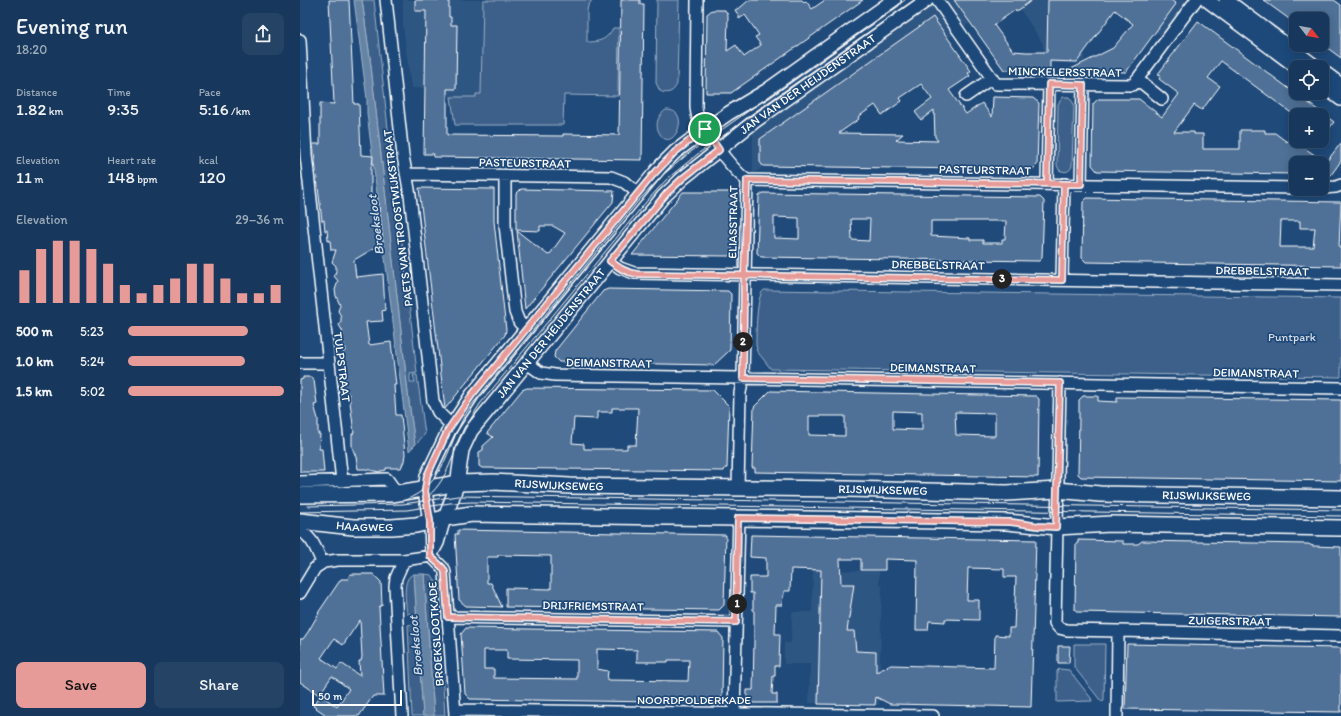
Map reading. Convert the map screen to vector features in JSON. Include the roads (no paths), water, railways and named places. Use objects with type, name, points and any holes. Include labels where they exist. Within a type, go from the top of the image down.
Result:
[{"type":"main road","name":"RIJSWIJKSEWEG","points":[[425,489],[457,484],[493,482],[570,486],[738,483],[846,489],[1007,493],[1057,490],[1100,494],[1341,498]]},
{"type":"main road","points":[[300,495],[365,495],[425,489]]},
{"type":"main road","points":[[430,521],[478,514],[1011,522],[1056,527],[1112,524],[1341,528]]},
{"type":"main road","name":"HAAGWEG","points":[[300,521],[353,527],[407,526],[430,521]]},
{"type":"street","name":"PAETS VAN TROOSTWIJKSTRAAT","points":[[386,0],[403,156],[433,401],[438,412],[451,426]]},
{"type":"street","name":"ELIASSTRAAT","points":[[697,0],[696,106],[698,118],[719,150],[747,180],[743,378],[740,390],[738,483]]},
{"type":"street","name":"JAN VAN DER HEIJDENSTRAAT","points":[[430,521],[425,489],[429,471],[451,426],[472,395],[665,161],[705,129],[766,91],[894,0]]},
{"type":"street","name":"JAN VAN DER HEIJDENSTRAAT","points":[[445,518],[457,484],[460,457],[467,438],[475,426],[667,193],[683,178],[755,121],[926,0]]},
{"type":"street","name":"MINCKELERSSTRAAT","points":[[937,0],[996,84],[1132,86],[1194,3]]},
{"type":"street","points":[[1207,0],[1289,61]]},
{"type":"street","points":[[1226,0],[1307,60]]},
{"type":"street","name":"TULPSTRAAT","points":[[300,40],[303,156],[335,410],[342,481]]},
{"type":"street","points":[[1329,76],[1341,85]]},
{"type":"street","name":"MINCKELERSSTRAAT","points":[[966,96],[992,78]]},
{"type":"street","name":"MINCKELERSSTRAAT","points":[[1137,79],[1162,98]]},
{"type":"street","points":[[1047,183],[1049,84]]},
{"type":"street","points":[[1081,184],[1083,85]]},
{"type":"street","points":[[1329,90],[1341,99]]},
{"type":"street","name":"PASTEURSTRAAT","points":[[406,174],[611,177],[624,182],[638,193]]},
{"type":"street","points":[[505,176],[505,225],[515,313],[519,322],[526,330]]},
{"type":"street","name":"PASTEURSTRAAT","points":[[747,180],[1047,183],[1289,188]]},
{"type":"street","points":[[1062,280],[1064,184]]},
{"type":"street","points":[[1329,188],[1341,185]]},
{"type":"street","name":"DREBBELSTRAAT","points":[[610,261],[620,268],[634,273],[1341,285]]},
{"type":"street","points":[[300,363],[328,363]]},
{"type":"street","name":"DEIMANSTRAAT","points":[[527,363],[542,373],[553,375],[1341,388]]},
{"type":"street","points":[[1056,527],[1060,383]]},
{"type":"street","points":[[300,482],[387,479],[397,493]]},
{"type":"street","points":[[300,593],[315,568],[322,562],[338,560],[404,560],[430,556],[438,543],[445,518]]},
{"type":"street","points":[[734,713],[738,518]]},
{"type":"street","points":[[430,521],[430,556]]},
{"type":"street","name":"ZUIGERSTRAAT","points":[[1056,527],[1055,621],[1056,625],[1061,629],[1341,636]]},
{"type":"street","points":[[300,532],[309,537],[322,562]]},
{"type":"street","name":"BROEKSLOOTKADE","points":[[430,556],[443,568],[445,572],[455,713]]},
{"type":"street","points":[[402,716],[395,586],[396,578],[404,560]]},
{"type":"street","name":"DRIJFRIEMSTRAAT","points":[[448,617],[736,622]]},
{"type":"street","points":[[1117,716],[1118,631]]},
{"type":"street","name":"NOORDPOLDERKADE","points":[[455,713],[734,713],[932,716]]},
{"type":"tram line","points":[[403,501],[418,494],[430,484],[445,461],[462,420],[470,407],[639,200],[664,174],[689,153],[905,0]]},
{"type":"tram line","points":[[422,501],[430,495],[446,473],[462,434],[480,404],[646,202],[667,179],[699,153],[915,0]]},
{"type":"tram line","points":[[308,506],[403,504],[458,496],[1341,510]]},
{"type":"tram line","points":[[300,512],[407,510],[450,503],[472,502],[1341,516]]},
{"type":"water label","name":"Broeksloot","points":[[375,225]]},
{"type":"water label","name":"Broeksloot","points":[[415,646]]},
{"type":"park label","name":"Puntpark","points":[[1292,337]]}]
